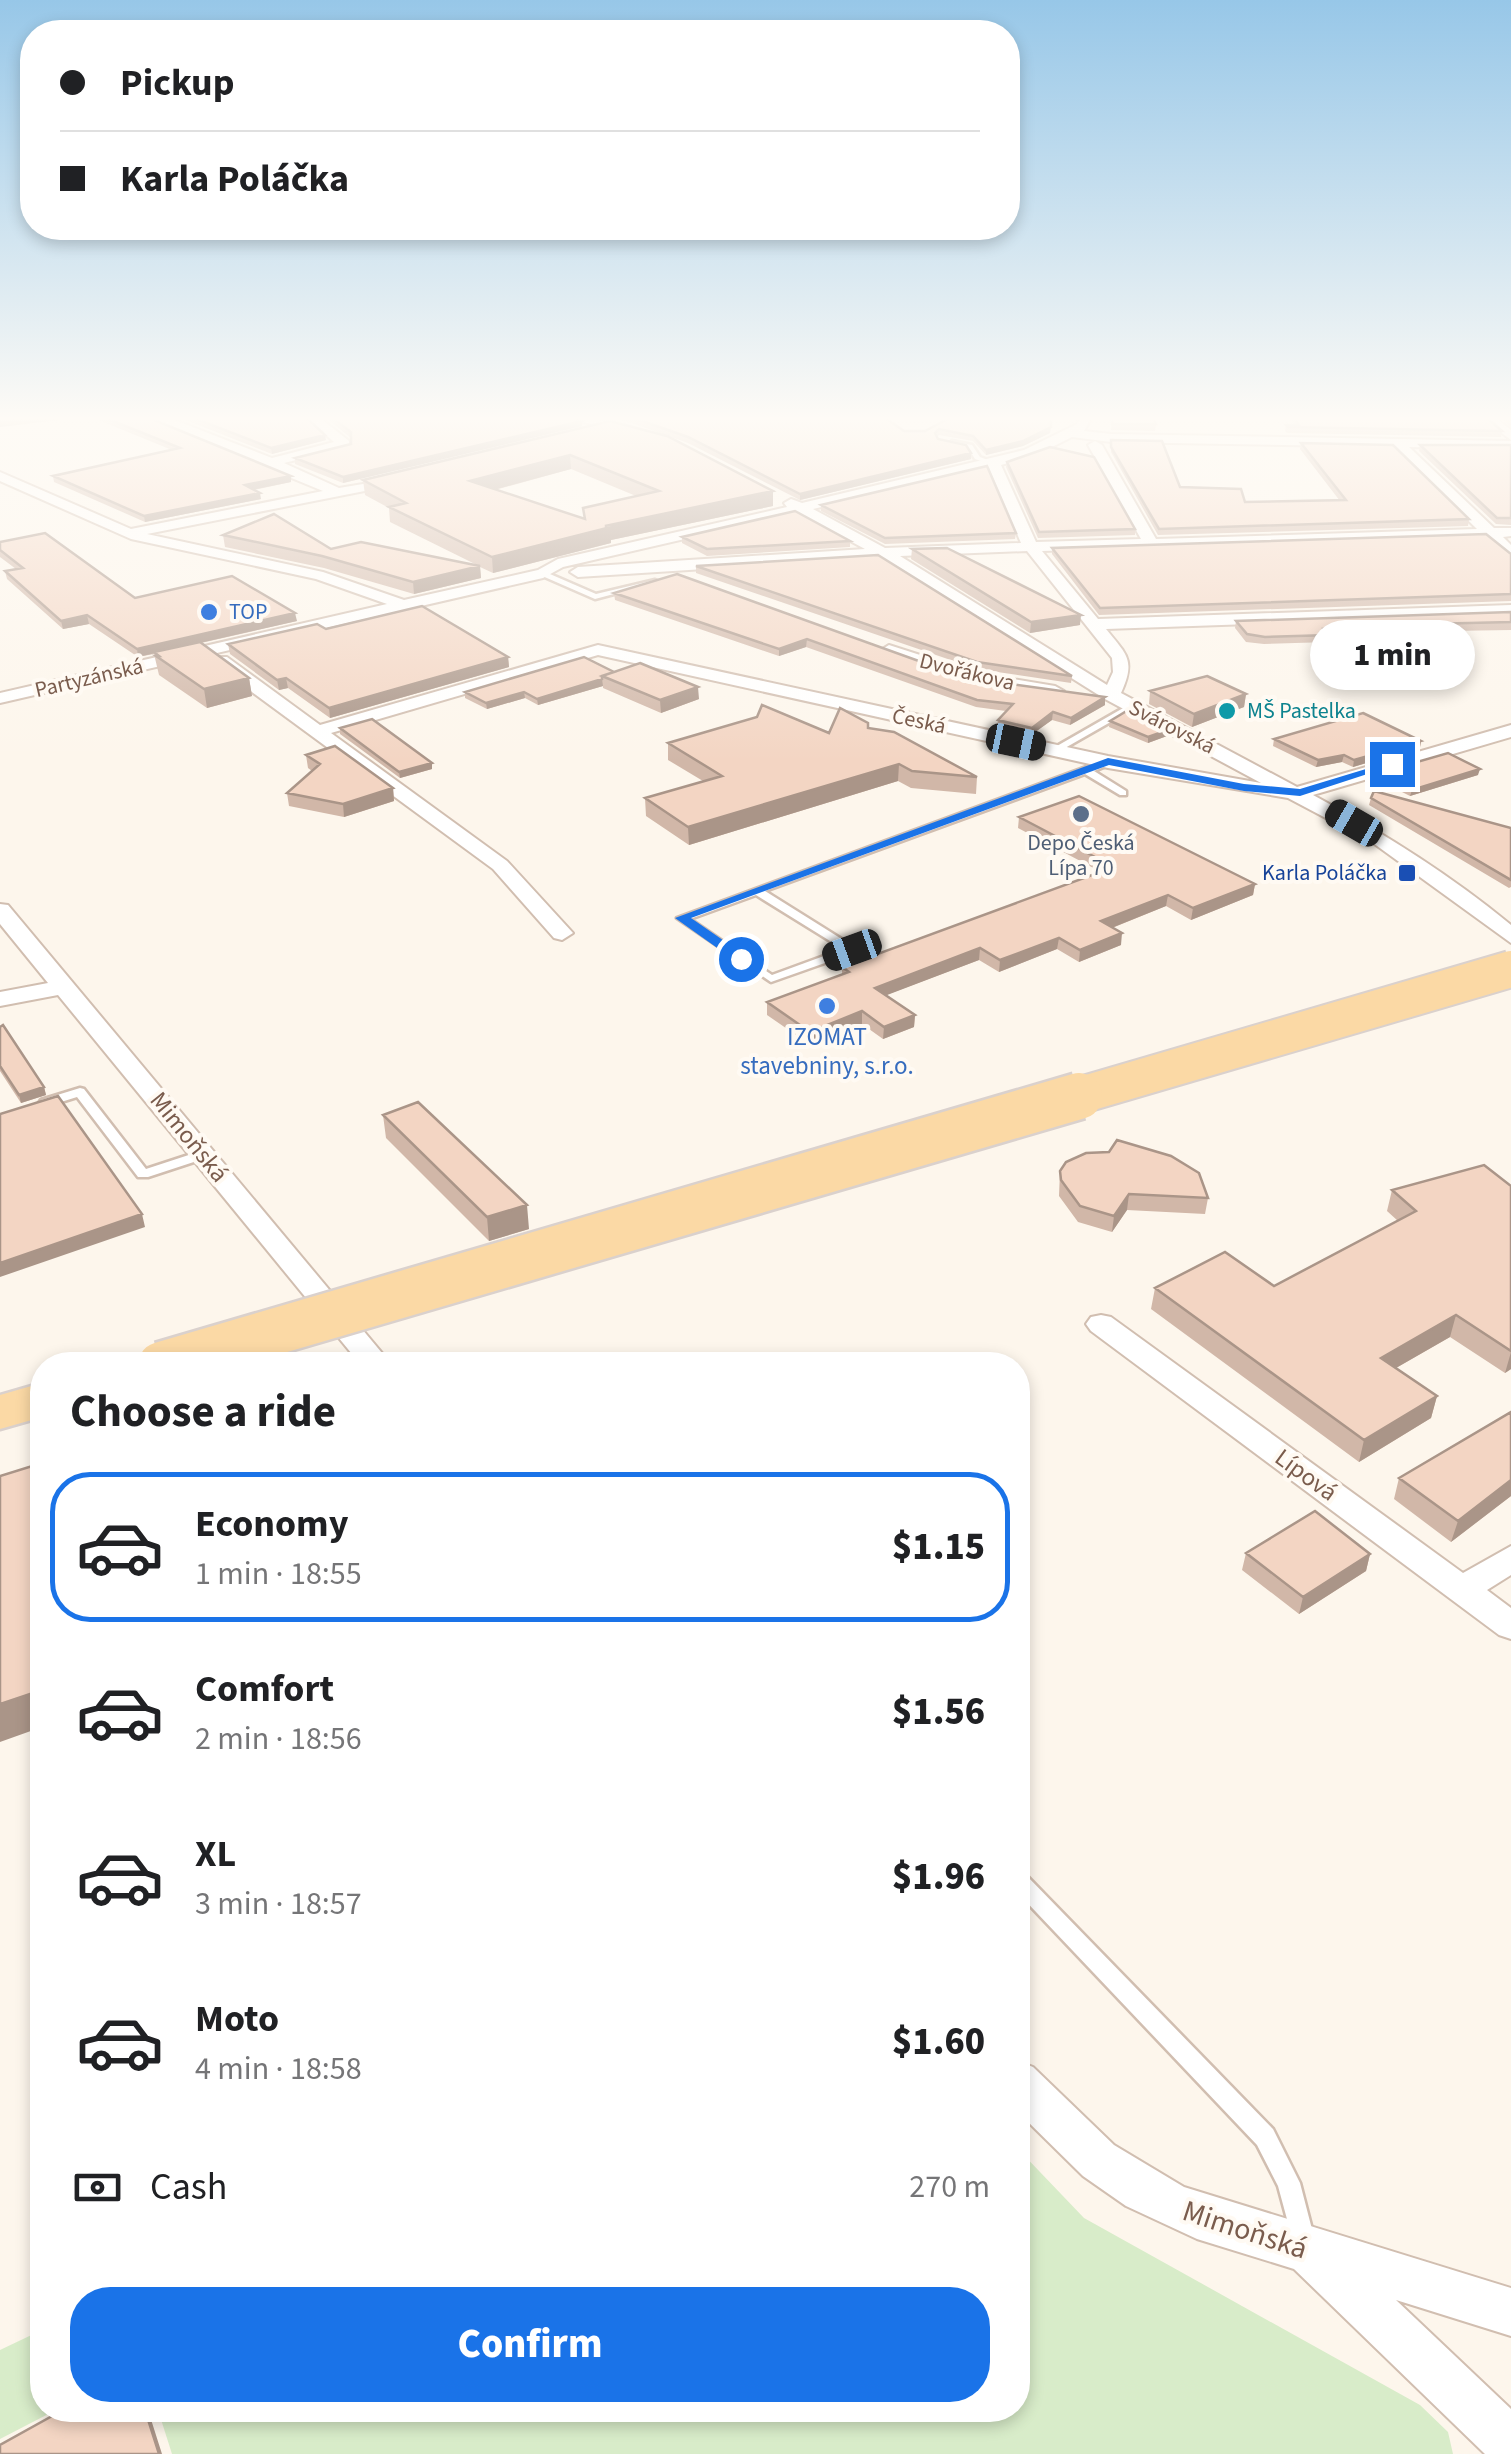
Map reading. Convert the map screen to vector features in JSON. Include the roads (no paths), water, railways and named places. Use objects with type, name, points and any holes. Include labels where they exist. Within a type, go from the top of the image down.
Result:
[{"type":"main road","points":[[205,1352],[1511,969]]},
{"type":"main road","points":[[0,1412],[30,1403]]},
{"type":"street","points":[[127,532],[368,589],[403,606]]},
{"type":"street","points":[[132,533],[139,532]]},
{"type":"street","name":"Partyzánská","points":[[0,698],[543,573],[558,564],[692,532]]},
{"type":"street","name":"Svárovská","points":[[841,532],[922,574],[1111,695],[1380,838],[1458,892],[1511,936]]},
{"type":"street","points":[[1024,532],[1030,546],[1120,657],[1122,672],[1111,695]]},
{"type":"street","points":[[1145,532],[1150,541]]},
{"type":"street","points":[[543,573],[659,574],[880,554],[1030,546],[1511,532]]},
{"type":"street","points":[[1488,533],[1511,553]]},
{"type":"street","points":[[659,574],[695,582]]},
{"type":"street","points":[[1094,624],[1511,610]]},
{"type":"street","name":"Dvořákova","points":[[872,644],[973,678],[1081,695],[1111,695]]},
{"type":"street","name":"Česká","points":[[318,731],[598,650],[1108,762],[1244,787],[1300,793]]},
{"type":"street","points":[[208,651],[500,865],[562,933]]},
{"type":"street","points":[[1300,793],[1511,731]]},
{"type":"street","name":"Mimoňská","points":[[0,910],[364,1352]]},
{"type":"street","points":[[0,999],[66,986]]},
{"type":"street","name":"Lípová","points":[[1101,1324],[1511,1626]]},
{"type":"street","points":[[1462,1590],[1511,1558]]},
{"type":"street","name":"Mimoňská","points":[[1030,2095],[1106,2170],[1151,2198],[1511,2312]]},
{"type":"street","points":[[1306,2250],[1479,2410],[1511,2446]]},
{"type":"lane","points":[[543,573],[595,597],[659,574]]},
{"type":"lane","points":[[1055,750],[1132,706]]},
{"type":"lane","points":[[758,891],[852,950],[771,979],[682,918],[1108,762]]},
{"type":"lane","points":[[1086,770],[1124,793]]},
{"type":"lane","points":[[32,1108],[80,1092],[143,1174],[204,1154]]},
{"type":"lane","points":[[1030,1893],[1264,2137],[1289,2182],[1306,2250]]},
{"type":"place","name":"TOP","points":[[209,612]]},
{"type":"place","name":"MŠ Pastelka","points":[[1227,711]]},
{"type":"place","name":"Depo Česká Lípa 70","points":[[1081,814]]},
{"type":"place","name":"Karla Poláčka","points":[[1407,873]]},
{"type":"place","name":"IZOMAT stavebniny, s.r.o.","points":[[827,1006]]}]
